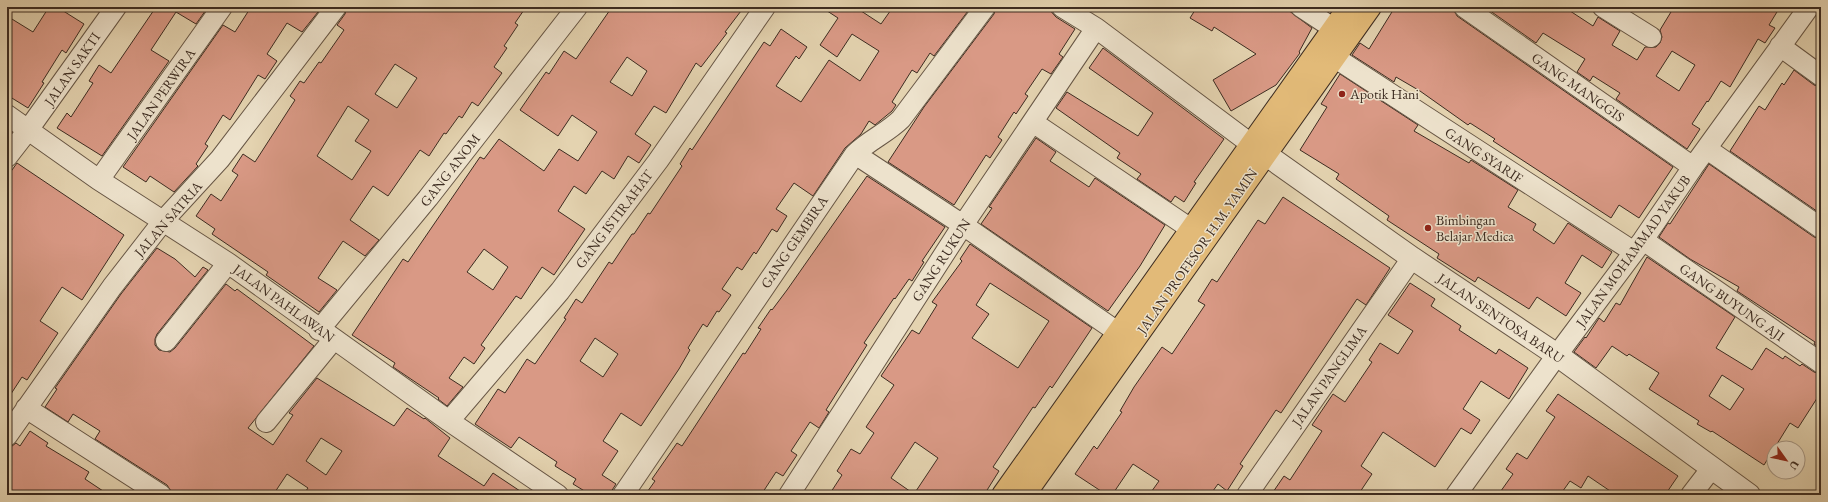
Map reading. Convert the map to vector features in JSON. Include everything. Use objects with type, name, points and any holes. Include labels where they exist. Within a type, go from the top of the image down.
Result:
[{"type":"main road","name":"JALAN PROFESOR H.M. YAMIN","points":[[1340,33],[1349,7]]},
{"type":"main road","name":"JALAN PROFESOR H.M. YAMIN","points":[[1003,495],[1129,328],[1258,150],[1340,33],[1370,7]]},
{"type":"main road","name":"JALAN PROFESOR H.M. YAMIN","points":[[1024,495],[1191,230],[1258,150]]},
{"type":"street","name":"JALAN SAKTI","points":[[7,157],[116,7]]},
{"type":"street","name":"JALAN PERWIRA","points":[[99,180],[222,7]]},
{"type":"street","name":"JALAN SATRIA","points":[[7,436],[112,287],[164,220],[220,159],[336,7]]},
{"type":"street","name":"GANG ANOM","points":[[266,422],[327,334],[428,198],[578,7]]},
{"type":"street","name":"GANG ISTIRAHAT","points":[[449,421],[560,291],[658,161],[765,7]]},
{"type":"street","name":"GANG GEMBIRA","points":[[623,495],[855,154],[868,142],[890,130],[901,119],[985,7]]},
{"type":"street","points":[[1062,7],[1096,28],[1258,150]]},
{"type":"street","points":[[1301,7],[1340,33]]},
{"type":"street","name":"GANG MANGGIS","points":[[1464,7],[1693,167]]},
{"type":"street","points":[[1603,7],[1651,37]]},
{"type":"street","name":"JALAN MOHAMMAD YAKUB","points":[[1456,495],[1557,355],[1639,246],[1693,167],[1809,7]]},
{"type":"street","name":"GANG RUKUN","points":[[789,495],[963,225],[1034,123],[1096,28]]},
{"type":"street","points":[[1780,46],[1821,76]]},
{"type":"street","name":"GANG SYARIF","points":[[1327,52],[1639,246]]},
{"type":"street","name":"JALAN PAHLAWAN","points":[[7,115],[99,180],[164,220],[228,263],[449,421],[558,495]]},
{"type":"street","points":[[1034,123],[1191,230]]},
{"type":"street","points":[[1706,149],[1821,228]]},
{"type":"street","name":"JALAN SENTOSA BARU","points":[[1258,150],[1412,258],[1557,355],[1711,469],[1749,495]]},
{"type":"street","points":[[855,154],[963,225],[1129,328]]},
{"type":"street","name":"GANG BUYUNG AJI","points":[[1639,246],[1821,363]]},
{"type":"street","name":"JALAN PANGLIMA","points":[[1247,495],[1412,258]]},
{"type":"street","points":[[166,341],[228,263]]},
{"type":"street","points":[[26,408],[161,495]]},
{"type":"street","points":[[1691,495],[1711,469]]},
{"type":"building","points":[[49,7],[57,7],[84,24],[66,53],[62,50],[28,108],[7,95],[7,16],[33,32]]},
{"type":"building","points":[[156,7],[208,7],[196,24],[176,12],[151,50],[169,61],[102,156],[57,128],[67,113],[71,117],[93,83],[89,81],[99,65],[111,73]]},
{"type":"building","points":[[251,7],[322,7],[302,32],[287,23],[267,54],[277,61],[265,79],[258,75],[230,120],[223,115],[205,144],[208,146],[196,164],[198,166],[174,192],[150,176],[146,182],[123,167],[223,25],[235,32]]},
{"type":"building","points":[[347,7],[526,7],[515,23],[518,25],[504,46],[507,48],[494,67],[502,73],[478,106],[472,102],[462,118],[459,116],[446,134],[444,133],[429,156],[420,150],[388,196],[373,186],[350,220],[379,240],[365,256],[343,241],[318,278],[337,290],[319,312],[266,275],[268,272],[212,234],[215,229],[196,216],[211,194],[221,201],[238,175],[232,171],[243,154],[255,162],[295,100],[290,96],[300,81],[304,83],[319,62],[321,63],[344,30],[337,25],[345,14]],"holes":[[[395,64],[417,78],[397,108],[375,94]],[[348,106],[369,120],[355,141],[371,151],[352,180],[317,156]]]},
{"type":"building","points":[[612,7],[744,7],[725,32],[727,33],[701,67],[696,63],[666,113],[654,106],[635,134],[651,145],[639,163],[628,156],[614,179],[602,171],[586,194],[574,186],[558,211],[585,229],[554,275],[542,267],[521,299],[516,296],[481,345],[485,348],[474,364],[464,357],[449,378],[463,387],[447,406],[438,399],[439,398],[393,367],[395,363],[352,335],[403,259],[408,262],[480,157],[484,159],[499,139],[544,171],[559,149],[578,161],[597,132],[572,115],[558,136],[520,110],[546,72],[549,74],[564,51],[576,59]],"holes":[[[627,57],[647,71],[632,96],[610,82]],[[484,249],[508,267],[493,290],[467,272]]]},
{"type":"building","points":[[821,7],[855,7],[881,24],[893,7],[971,7],[934,56],[930,53],[917,73],[912,70],[892,102],[896,105],[892,111],[875,125],[869,121],[861,134],[845,148],[813,196],[794,183],[776,209],[787,216],[777,232],[772,229],[756,254],[754,252],[742,270],[737,267],[722,289],[731,295],[719,312],[717,311],[707,327],[703,324],[688,348],[690,350],[679,369],[641,426],[621,413],[603,441],[618,451],[602,475],[616,484],[609,495],[591,495],[573,484],[576,479],[555,466],[557,462],[519,437],[511,448],[475,424],[498,389],[505,393],[527,359],[535,364],[566,319],[564,318],[576,299],[582,303],[609,262],[612,264],[632,234],[634,234],[648,213],[650,214],[682,166],[680,164],[690,148],[692,150],[764,42],[770,46],[781,29],[807,47],[799,59],[796,56],[776,86],[801,102],[829,60],[860,81],[879,51],[852,34],[837,57],[820,45],[838,18]],"holes":[[[595,338],[618,354],[603,377],[580,361]]]},
{"type":"building","points":[[996,7],[1047,7],[1056,17],[1075,29],[1059,54],[1063,57],[1051,74],[1042,69],[1025,94],[1028,96],[1016,114],[1014,112],[998,137],[1002,140],[990,158],[986,155],[954,205],[888,162],[924,107],[994,14]]},
{"type":"building","points":[[1197,7],[1284,7],[1312,28],[1299,52],[1300,53],[1276,85],[1231,111],[1213,80],[1256,54],[1214,27],[1212,31],[1190,18]]},
{"type":"building","points":[[1395,7],[1453,7],[1457,16],[1673,167],[1639,218],[1619,205],[1611,218],[1493,141],[1495,139],[1470,123],[1468,125],[1420,91],[1396,77],[1394,82],[1352,55],[1360,43],[1369,49]]},
{"type":"building","points":[[1564,7],[1593,26],[1598,17],[1620,31],[1612,45],[1637,60],[1645,47],[1656,47],[1660,43],[1662,37],[1660,30],[1674,7],[1780,7],[1769,25],[1775,28],[1765,43],[1758,39],[1730,87],[1721,81],[1708,102],[1707,101],[1692,124],[1700,129],[1687,149],[1616,99],[1620,93],[1593,76],[1590,81],[1577,72],[1585,59],[1543,33],[1536,43],[1486,8]],"holes":[[[1672,51],[1695,65],[1679,91],[1656,76]]]},
{"type":"building","points":[[1103,48],[1224,139],[1194,182],[1196,183],[1184,202],[1175,196],[1171,202],[1137,179],[1141,174],[1117,158],[1120,153],[1056,108],[1067,92],[1138,136],[1153,113],[1089,68]]},
{"type":"building","points":[[1794,70],[1814,85],[1821,87],[1821,214],[1730,151],[1759,106],[1765,110],[1782,83],[1784,85]]},
{"type":"building","points":[[1340,74],[1418,125],[1414,131],[1469,163],[1471,160],[1518,190],[1508,207],[1536,224],[1533,230],[1554,244],[1568,223],[1612,252],[1602,268],[1582,255],[1565,283],[1581,293],[1566,316],[1537,297],[1529,309],[1478,277],[1475,282],[1437,258],[1439,254],[1387,220],[1389,216],[1336,179],[1339,174],[1300,150],[1327,107],[1321,104]]},
{"type":"building","points":[[1036,138],[1056,152],[1050,161],[1089,187],[1095,178],[1165,225],[1140,266],[1108,311],[981,224],[992,208],[989,207]]},
{"type":"building","points":[[17,163],[124,235],[82,300],[62,287],[40,321],[58,333],[27,380],[22,377],[7,400],[7,177]]},
{"type":"building","points":[[1709,164],[1814,237],[1821,239],[1821,349],[1814,344],[1815,342],[1737,291],[1739,287],[1690,259],[1659,237],[1668,223],[1670,224]]},
{"type":"building","points":[[867,176],[945,227],[922,261],[924,262],[912,281],[909,279],[895,299],[894,298],[864,343],[867,345],[826,410],[829,412],[819,428],[810,422],[791,451],[797,455],[783,476],[776,472],[761,495],[645,495],[655,481],[652,479],[677,443],[682,446],[743,353],[745,354],[761,329],[758,328],[771,309],[772,310],[787,290]]},
{"type":"building","points":[[1283,197],[1390,268],[1366,305],[1357,299],[1281,413],[1276,410],[1240,464],[1243,466],[1227,491],[1218,484],[1210,495],[1149,495],[1159,481],[1133,464],[1112,495],[1107,495],[1075,474],[1094,446],[1097,449],[1122,412],[1120,411],[1134,387],[1162,347],[1172,354],[1205,305],[1198,301],[1212,279],[1217,282],[1258,220],[1265,224]]},
{"type":"building","points":[[970,244],[1092,328],[1052,388],[1050,386],[1035,408],[1033,407],[993,467],[999,471],[984,495],[829,495],[842,475],[837,471],[851,449],[860,454],[874,433],[866,427],[894,385],[881,376],[912,330],[919,334],[937,305],[932,302],[962,261],[960,259]],"holes":[[[990,283],[1049,321],[1018,368],[972,338],[989,314],[976,305]],[[915,442],[938,458],[914,494],[891,478]]]},
{"type":"building","points":[[157,248],[175,259],[195,277],[203,267],[208,270],[157,334],[155,345],[159,350],[170,352],[175,348],[226,284],[235,291],[237,289],[314,346],[248,428],[273,445],[293,415],[289,413],[317,378],[394,426],[407,408],[424,419],[425,418],[450,438],[438,456],[484,486],[493,473],[526,495],[303,495],[308,488],[287,474],[273,495],[175,495],[167,485],[95,439],[100,431],[73,414],[68,422],[45,407],[57,389],[55,388],[121,294]],"holes":[[[321,438],[342,451],[326,475],[306,461]]]},
{"type":"building","points":[[1647,257],[1735,317],[1716,348],[1752,370],[1766,348],[1783,359],[1785,356],[1800,366],[1802,364],[1814,372],[1821,374],[1821,392],[1798,428],[1790,423],[1779,440],[1766,440],[1766,462],[1764,465],[1712,431],[1711,432],[1697,424],[1699,421],[1649,389],[1659,373],[1629,354],[1627,356],[1612,346],[1596,368],[1574,352],[1585,337],[1586,338],[1599,318],[1604,322],[1616,303],[1620,305]],"holes":[[[1722,375],[1744,389],[1730,410],[1709,396]]]},
{"type":"building","points":[[1410,283],[1435,299],[1431,306],[1461,326],[1459,330],[1496,354],[1499,349],[1528,368],[1509,399],[1481,381],[1463,409],[1480,420],[1471,434],[1461,428],[1435,467],[1383,432],[1361,466],[1372,474],[1358,495],[1271,495],[1284,476],[1290,480],[1322,431],[1312,425],[1333,394],[1345,402],[1372,362],[1369,360],[1380,343],[1398,354],[1413,331],[1388,315]]},
{"type":"building","points":[[1558,394],[1678,476],[1665,495],[1616,495],[1588,476],[1581,488],[1570,481],[1560,495],[1498,495],[1513,474],[1506,469],[1517,453],[1527,459],[1555,417],[1546,411]]},
{"type":"building","points":[[30,431],[48,443],[46,446],[89,472],[85,479],[109,495],[7,495],[7,450],[16,443],[20,446]]},
{"type":"place","name":"Apotik Hani","points":[[1342,94]]},
{"type":"place","name":"Bimbingan Belajar Medica","points":[[1428,228]]}]
